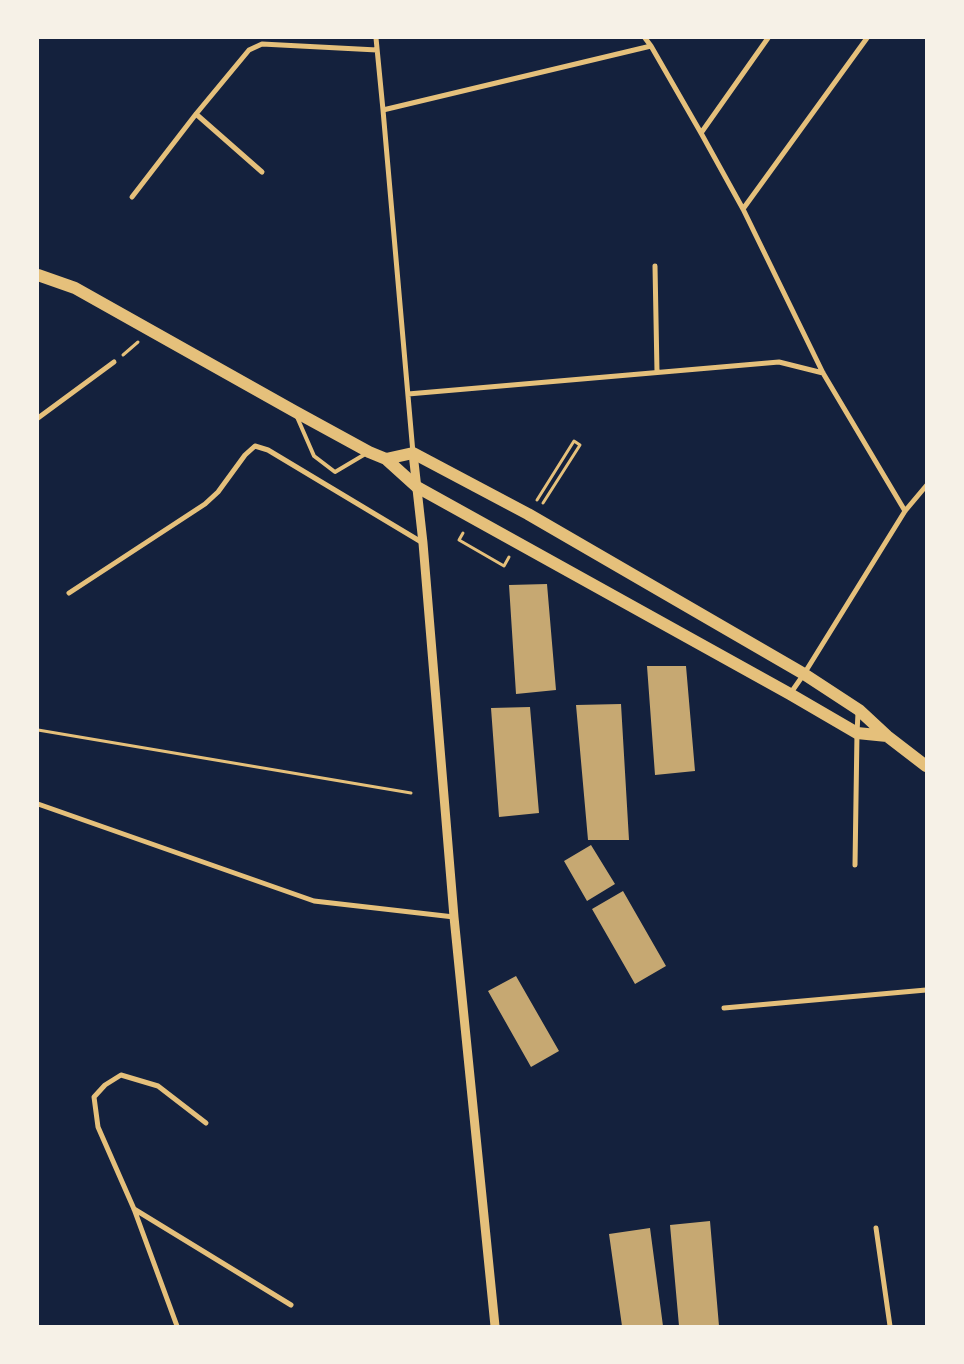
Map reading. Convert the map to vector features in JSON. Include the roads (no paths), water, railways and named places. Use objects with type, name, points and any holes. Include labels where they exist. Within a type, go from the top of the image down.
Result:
[{"type":"main road","points":[[38,275],[75,288],[294,411],[369,452],[386,459],[417,487],[790,694],[856,733],[887,736]]},
{"type":"main road","points":[[386,459],[413,454],[528,514],[804,674],[859,710],[887,736],[926,766]]},
{"type":"street","points":[[376,38],[384,110],[454,917],[495,1326]]},
{"type":"street","points":[[645,38],[743,209],[823,373],[905,510]]},
{"type":"street","points":[[701,133],[768,38]]},
{"type":"street","points":[[743,209],[867,38]]},
{"type":"street","points":[[132,197],[196,114],[249,50],[262,44],[377,50]]},
{"type":"street","points":[[384,110],[651,46]]},
{"type":"street","points":[[196,114],[262,172]]},
{"type":"street","points":[[655,266],[657,372]]},
{"type":"street","points":[[38,418],[114,362]]},
{"type":"street","points":[[408,394],[779,362],[823,373]]},
{"type":"street","points":[[69,593],[205,504],[218,492],[245,455],[255,446],[268,450],[422,543]]},
{"type":"street","points":[[790,694],[905,510],[926,486]]},
{"type":"street","points":[[856,865],[856,733],[859,710]]},
{"type":"street","points":[[38,804],[314,902],[454,917]]},
{"type":"street","points":[[724,1008],[926,990]]},
{"type":"street","points":[[177,1326],[134,1209],[98,1127],[94,1097],[106,1085],[121,1076],[158,1086],[206,1123]]},
{"type":"street","points":[[134,1209],[291,1305]]},
{"type":"street","points":[[876,1228],[890,1326]]},
{"type":"lane","points":[[294,411],[314,456],[335,472],[369,452]]}]
